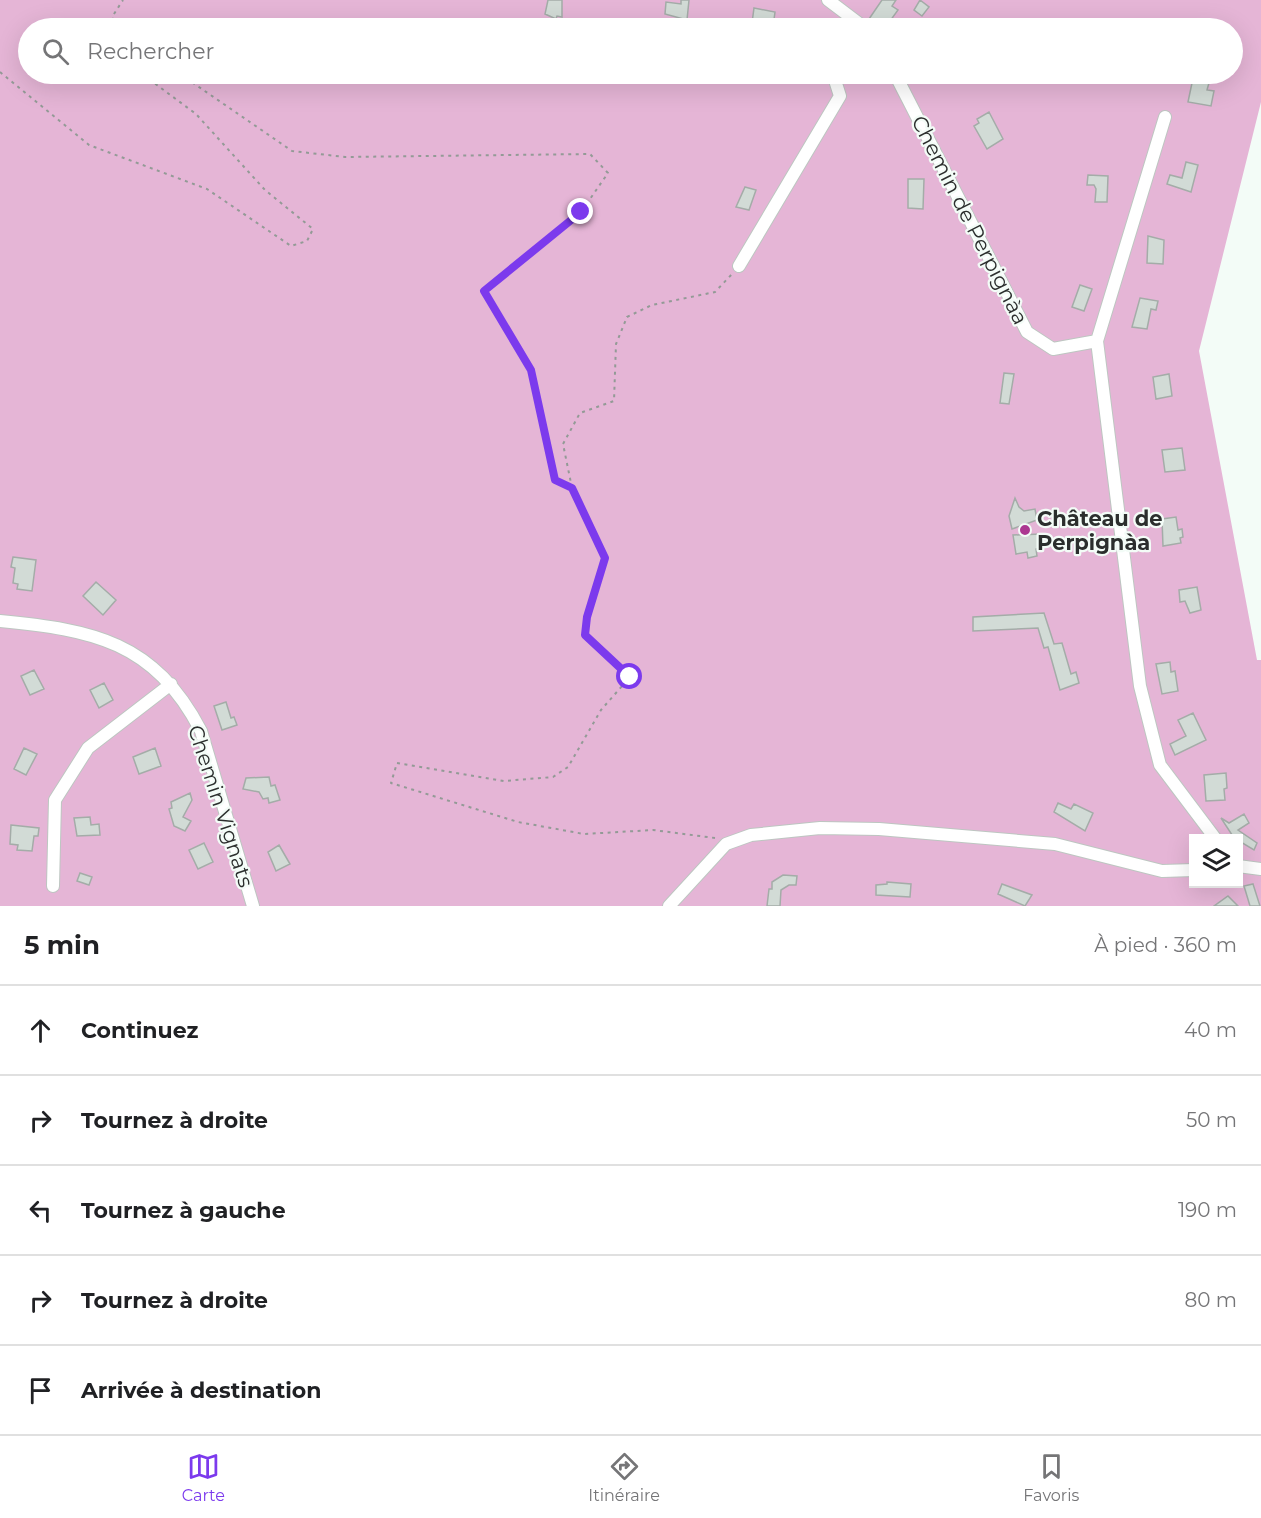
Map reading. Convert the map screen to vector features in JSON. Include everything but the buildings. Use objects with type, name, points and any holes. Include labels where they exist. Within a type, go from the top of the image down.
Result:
[{"type":"street","points":[[828,0],[849,18]]},
{"type":"street","points":[[739,266],[840,96],[836,84]]},
{"type":"street","name":"Chemin de Perpignàa","points":[[901,84],[1027,332],[1053,349],[1097,341]]},
{"type":"street","points":[[1165,117],[1097,341],[1140,686],[1160,765],[1212,834]]},
{"type":"street","name":"Chemin Vignats","points":[[0,621],[64,627],[96,635],[134,654],[171,684],[188,706],[201,731],[253,906]]},
{"type":"street","points":[[53,886],[55,800],[88,748],[171,684]]},
{"type":"street","points":[[669,906],[726,844],[751,835],[790,830],[879,829],[1055,844],[1162,871],[1180,873],[1189,871]]},
{"type":"street","points":[[1243,867],[1261,870]]},
{"type":"path","points":[[112,18],[123,0]]},
{"type":"path","points":[[0,72],[89,145],[207,189],[291,246],[308,241],[313,229],[265,190],[196,114],[156,84]]},
{"type":"path","points":[[195,84],[292,151],[345,157],[590,154],[608,173],[581,212],[484,291],[531,370],[555,480],[572,488]]},
{"type":"path","points":[[726,844],[716,838],[653,830],[584,834],[518,822],[391,783],[398,763],[504,781],[553,777],[568,767],[601,710],[630,677],[585,635],[587,617],[605,558],[572,488],[563,444],[580,413],[614,401],[616,344],[627,317],[652,304],[715,292],[739,266]]},
{"type":"shaded area","points":[[0,0],[1261,0],[1261,102],[1199,351],[1257,660],[1261,660],[1261,906],[0,906]]},
{"type":"place","name":"Château de Perpignàa","points":[[1025,530]]},
{"type":"route","points":[[581,212],[484,291],[531,370],[555,480],[572,488],[605,558],[587,617],[585,635],[630,677]]}]
